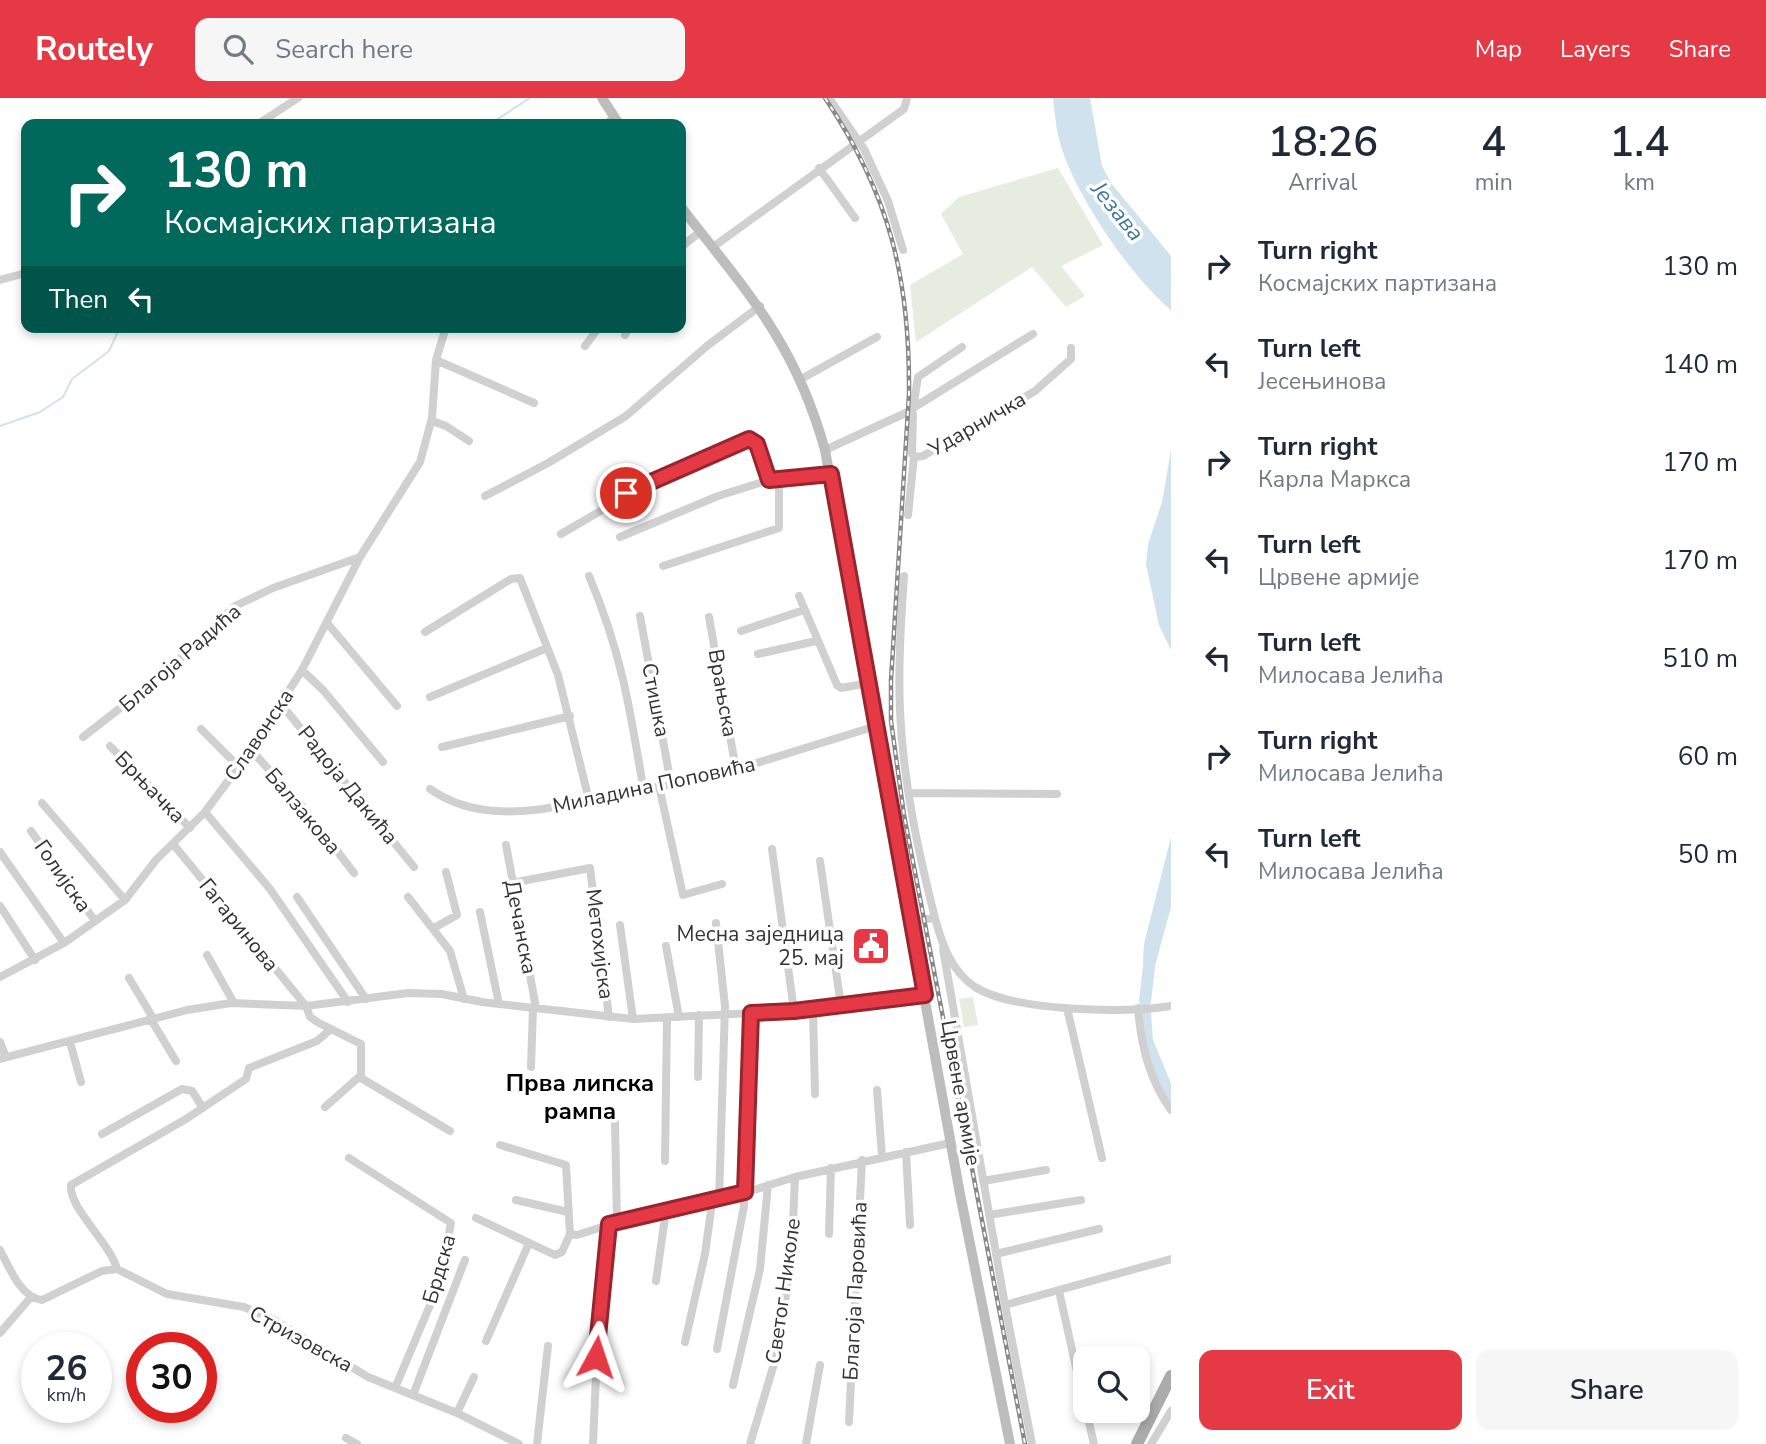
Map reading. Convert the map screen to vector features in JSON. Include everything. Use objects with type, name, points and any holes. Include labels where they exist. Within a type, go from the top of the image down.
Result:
[{"type":"main road","points":[[602,98],[612,119]]},
{"type":"main road","name":"Црвене армије","points":[[686,221],[700,232],[760,306],[802,379],[825,450],[869,682],[950,1143],[1010,1444]]},
{"type":"main road","points":[[1137,1444],[1171,1376]]},
{"type":"street","points":[[266,119],[298,98]]},
{"type":"street","points":[[829,98],[858,141],[888,201],[903,250]]},
{"type":"street","points":[[713,247],[904,109],[907,98]]},
{"type":"street","points":[[819,168],[855,218]]},
{"type":"street","points":[[686,243],[700,232]]},
{"type":"street","points":[[0,280],[21,274]]},
{"type":"street","points":[[485,496],[548,463],[626,416],[707,346],[760,306]]},
{"type":"street","name":"Славонска","points":[[0,977],[64,943],[125,900],[173,844],[205,812],[251,750],[328,624],[360,557],[420,462],[432,421],[436,360],[444,333]]},
{"type":"street","points":[[585,346],[594,333]]},
{"type":"street","points":[[912,410],[1033,334]]},
{"type":"street","points":[[802,379],[877,337]]},
{"type":"street","points":[[912,410],[918,377],[962,347]]},
{"type":"street","name":"Ударничка","points":[[825,450],[912,410],[914,456],[923,456],[1035,391],[1071,359],[1071,348]]},
{"type":"street","points":[[436,360],[534,402]]},
{"type":"street","points":[[432,421],[446,426],[469,441]]},
{"type":"street","points":[[561,534],[621,499],[630,490],[749,439],[757,444],[774,480],[779,528],[663,566]]},
{"type":"street","points":[[908,515],[914,456]]},
{"type":"street","points":[[620,537],[718,495],[774,480],[831,474]]},
{"type":"street","name":"Благоја Радића","points":[[83,737],[164,674],[235,606],[360,557]]},
{"type":"street","points":[[425,632],[518,576],[547,648],[570,716],[589,800]]},
{"type":"street","points":[[589,576],[613,632],[623,668],[643,787]]},
{"type":"street","points":[[904,576],[900,711],[909,793],[922,865],[943,949],[1032,1444]]},
{"type":"street","points":[[799,596],[816,641],[839,687],[869,682]]},
{"type":"street","points":[[741,631],[804,610]]},
{"type":"street","name":"Стишка","points":[[640,616],[671,784]]},
{"type":"street","name":"Врањска","points":[[709,617],[736,770]]},
{"type":"street","points":[[328,624],[397,706]]},
{"type":"street","points":[[758,654],[816,641]]},
{"type":"street","points":[[430,697],[547,648]]},
{"type":"street","points":[[302,670],[323,690],[383,762]]},
{"type":"street","name":"Радоја Дакића","points":[[281,704],[332,763],[414,867]]},
{"type":"street","points":[[442,747],[570,716]]},
{"type":"street","name":"Миладина Поповића","points":[[430,789],[459,805],[498,812],[520,812],[736,770],[876,726]]},
{"type":"street","points":[[201,729],[239,767]]},
{"type":"street","name":"Брњачка","points":[[110,746],[190,828]]},
{"type":"street","name":"Балзакова","points":[[251,750],[310,816],[354,873]]},
{"type":"street","points":[[659,786],[683,895],[722,884]]},
{"type":"street","points":[[909,793],[1057,794]]},
{"type":"street","points":[[42,803],[125,900]]},
{"type":"street","points":[[205,812],[270,889],[348,1002]]},
{"type":"street","name":"Голијска","points":[[31,831],[95,921]]},
{"type":"street","name":"Гагаринова","points":[[173,844],[306,1006],[310,1017],[363,1046],[360,1076]]},
{"type":"street","name":"Дечанска","points":[[506,845],[535,1008],[531,1068]]},
{"type":"street","points":[[772,849],[794,1011]]},
{"type":"street","points":[[0,852],[64,943]]},
{"type":"street","points":[[820,861],[841,1006]]},
{"type":"street","name":"Метохијска","points":[[512,883],[590,868],[609,1017]]},
{"type":"street","points":[[434,928],[457,915],[446,872]]},
{"type":"street","points":[[297,897],[366,999]]},
{"type":"street","points":[[408,897],[450,951],[464,999]]},
{"type":"street","points":[[0,906],[35,960]]},
{"type":"street","points":[[480,912],[499,1004]]},
{"type":"street","points":[[911,921],[936,918]]},
{"type":"street","points":[[685,1342],[716,1201],[725,1013],[716,923]]},
{"type":"street","points":[[620,925],[633,1019]]},
{"type":"street","points":[[666,946],[679,1017]]},
{"type":"street","points":[[943,949],[967,980],[984,991],[1008,999],[1067,1008],[1171,1006]]},
{"type":"street","points":[[207,955],[234,1003]]},
{"type":"street","points":[[129,978],[176,1060]]},
{"type":"street","points":[[0,1042],[3,1058],[208,1005],[234,1003],[306,1006],[408,993],[442,994],[499,1004],[633,1019],[794,1011],[925,995]]},
{"type":"street","points":[[1067,1008],[1101,1158]]},
{"type":"street","points":[[1138,1008],[1141,1042],[1153,1077],[1171,1110]]},
{"type":"street","points":[[813,1009],[815,1094]]},
{"type":"street","points":[[717,1349],[740,1238],[745,1192],[751,1013]]},
{"type":"street","points":[[698,1077],[699,1015]]},
{"type":"street","points":[[665,1161],[667,1018]]},
{"type":"street","points":[[1,1257],[31,1297],[42,1300],[102,1271],[117,1269],[69,1186],[203,1108],[245,1080],[248,1068],[317,1041],[331,1028]]},
{"type":"street","points":[[70,1042],[81,1082]]},
{"type":"street","points":[[325,1107],[360,1076],[450,1131]]},
{"type":"street","points":[[102,1134],[182,1089],[192,1091],[203,1108]]},
{"type":"street","points":[[877,1090],[881,1157]]},
{"type":"street","points":[[593,1444],[597,1343],[613,1223],[615,1122]]},
{"type":"street","points":[[570,1234],[577,1235],[666,1210],[716,1201],[862,1160],[950,1143]]},
{"type":"street","points":[[476,1217],[559,1255],[570,1234],[566,1165],[500,1145]]},
{"type":"street","points":[[905,1152],[910,1225]]},
{"type":"street","name":"Брдска","points":[[349,1158],[451,1223],[439,1283],[395,1388]]},
{"type":"street","name":"Благоја Паровића","points":[[849,1422],[862,1160]]},
{"type":"street","points":[[829,1234],[831,1168]]},
{"type":"street","points":[[983,1181],[1046,1170]]},
{"type":"street","name":"Светог Николе","points":[[750,1444],[780,1344],[792,1245],[795,1177]]},
{"type":"street","points":[[733,1385],[760,1269],[768,1185]]},
{"type":"street","points":[[516,1200],[568,1212]]},
{"type":"street","points":[[989,1215],[1081,1200]]},
{"type":"street","points":[[656,1281],[666,1210]]},
{"type":"street","points":[[996,1254],[1099,1229]]},
{"type":"street","points":[[486,1341],[529,1243]]},
{"type":"street","points":[[1005,1305],[1171,1259]]},
{"type":"street","points":[[412,1395],[465,1260]]},
{"type":"street","name":"Стризовска","points":[[117,1269],[166,1294],[230,1303],[255,1310],[368,1377],[457,1413],[519,1444]]},
{"type":"street","points":[[1059,1291],[1073,1355]]},
{"type":"street","points":[[0,1333],[31,1297]]},
{"type":"street","points":[[537,1444],[548,1346]]},
{"type":"street","points":[[806,1444],[820,1365]]},
{"type":"street","points":[[457,1413],[474,1377]]},
{"type":"street","points":[[1151,1444],[1171,1411]]},
{"type":"street","points":[[1089,1423],[1094,1444]]},
{"type":"street","points":[[346,1438],[357,1444]]},
{"type":"shaded area","points":[[1058,168],[1103,245],[1061,266],[1085,296],[1066,307],[1032,267],[916,342],[910,285],[963,254],[941,214],[959,197]]},
{"type":"shaded area","points":[[973,997],[978,1025],[964,1027],[959,999]]},
{"type":"water","points":[[1053,98],[1090,98],[1102,166],[1111,183],[1171,256],[1171,310],[1155,296],[1123,257],[1079,188],[1059,140]]},
{"type":"water","points":[[1171,450],[1171,650],[1159,625],[1146,564],[1148,544],[1162,502]]},
{"type":"water","points":[[1171,837],[1171,907],[1155,966],[1143,961],[1144,944]]},
{"type":"waterway","points":[[498,119],[530,98]]},
{"type":"waterway","points":[[0,426],[40,412],[63,397],[72,379],[109,351],[117,333]]},
{"type":"waterway","name":"Језава","points":[[1145,1001],[1151,949]]},
{"type":"waterway","name":"Језава","points":[[1145,1012],[1147,1041],[1171,1099]]},
{"type":"railway","points":[[825,98],[866,169],[892,239],[900,275],[908,352],[909,394],[891,680],[891,721],[904,815],[1025,1444]]},
{"type":"place","name":"Месна заједница 25. мај","points":[[871,946]]},
{"type":"district","name":"Прва липска рампа","points":[[580,1097]]},
{"type":"route","points":[[596,1357],[609,1224],[640,1215],[712,1203],[745,1192],[751,1013],[794,1011],[925,995],[831,474],[769,480],[757,444],[753,439],[749,439],[626,493]]}]
